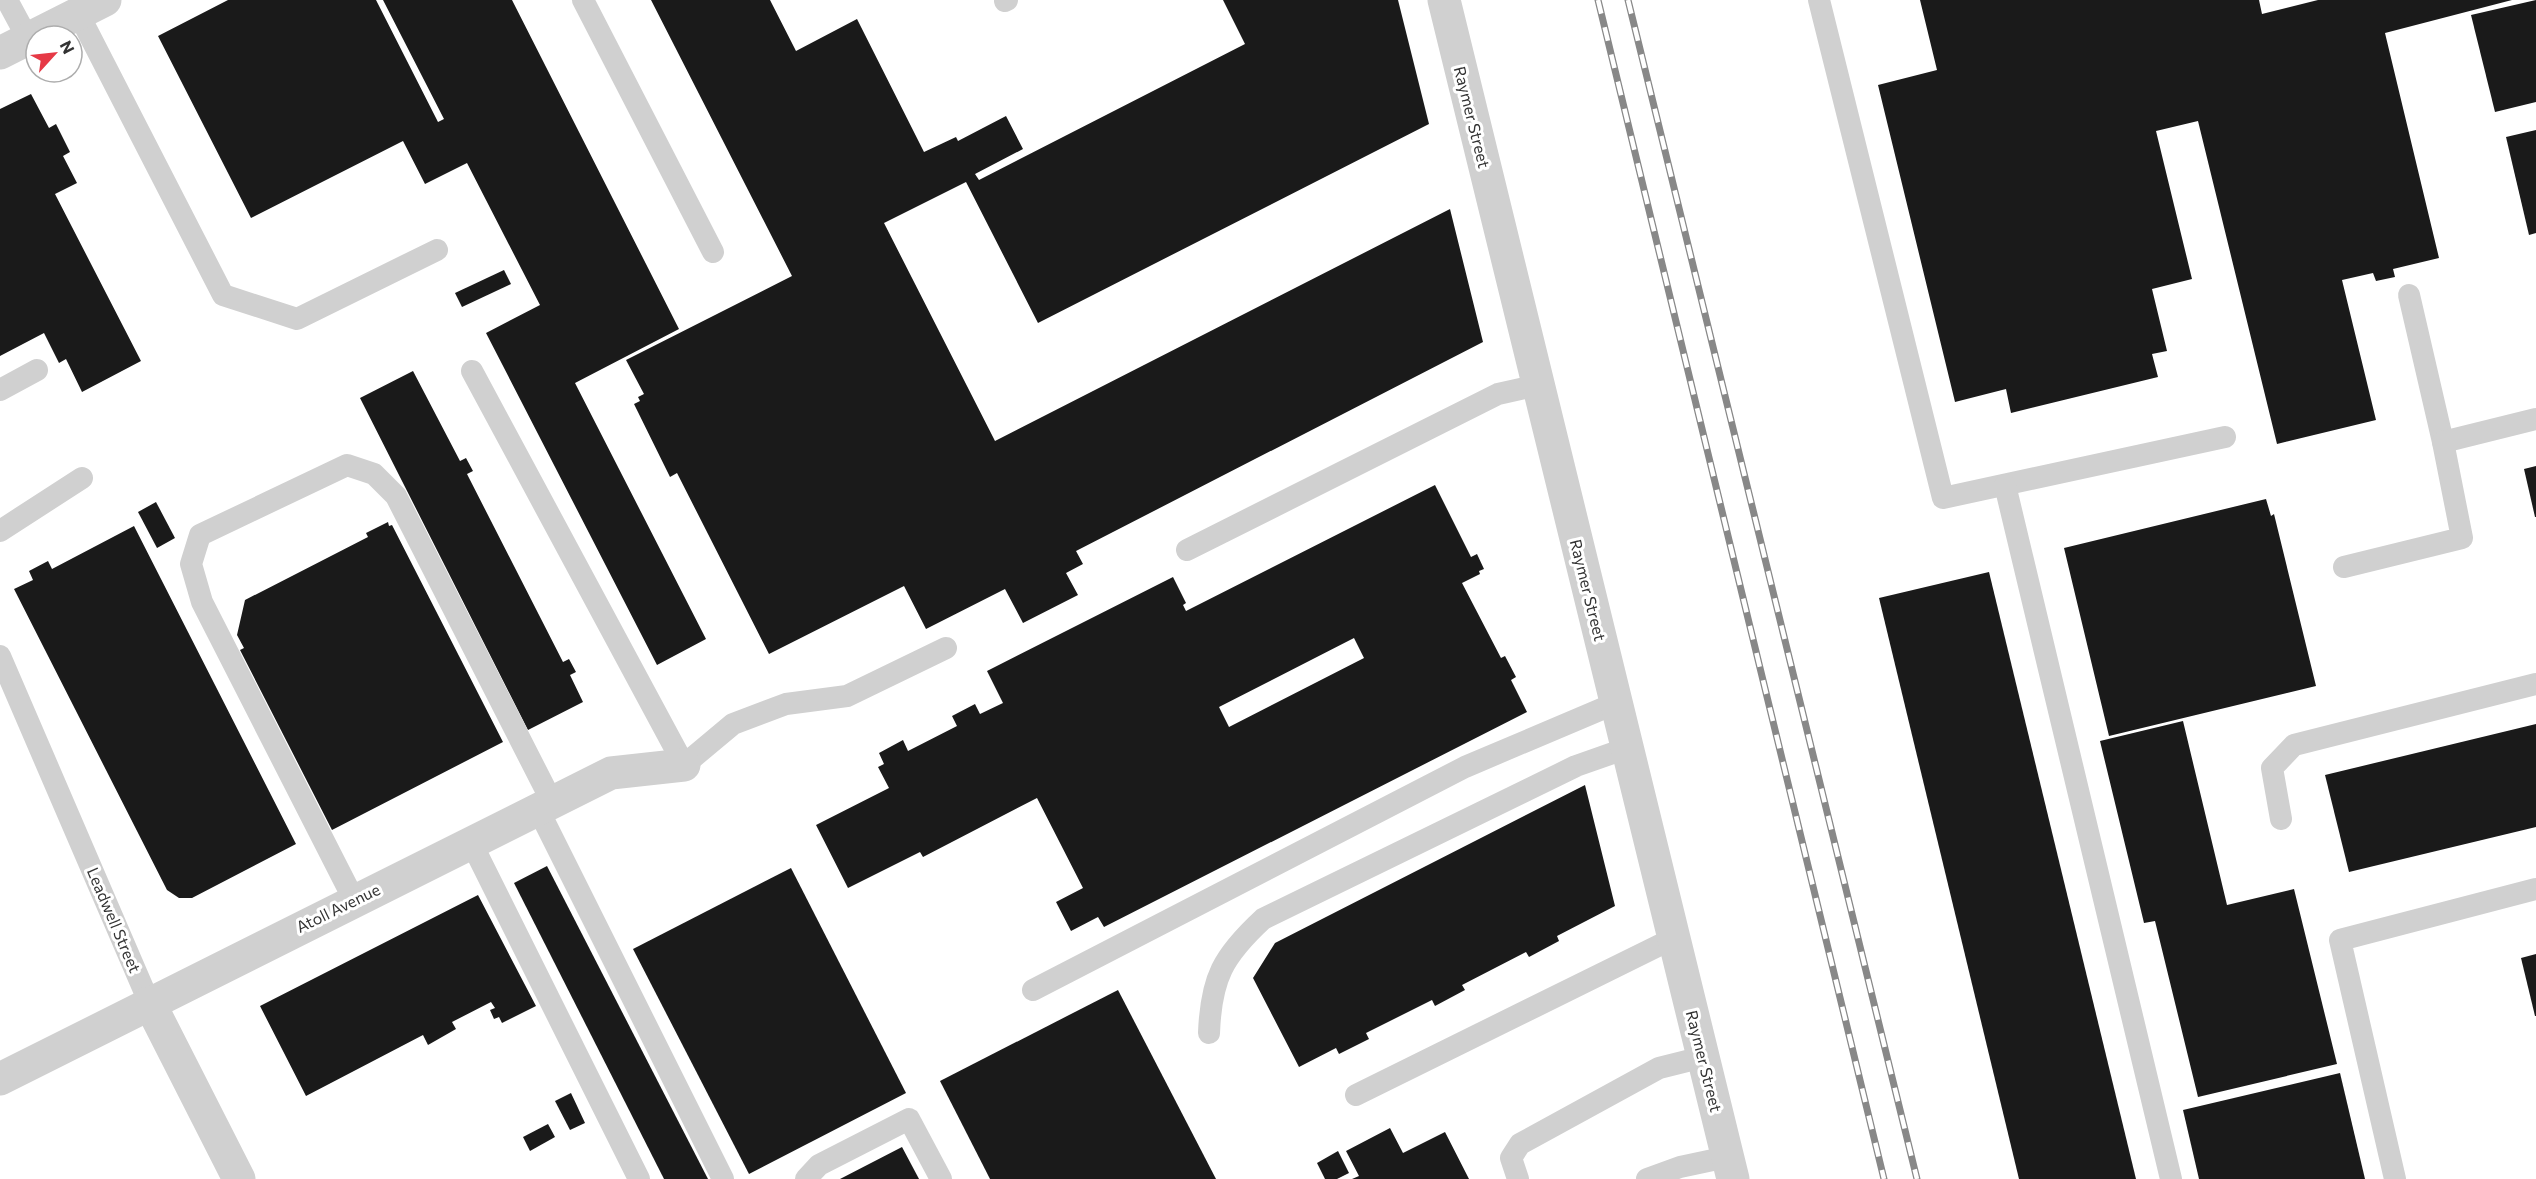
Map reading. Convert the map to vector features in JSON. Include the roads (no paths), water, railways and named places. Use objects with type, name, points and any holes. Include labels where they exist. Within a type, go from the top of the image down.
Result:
[{"type":"street","name":"Raymer Street","points":[[1444,0],[1730,1168]]},
{"type":"street","points":[[14,46],[92,7]]},
{"type":"street","name":"Atoll Avenue","points":[[0,1079],[149,1002],[611,772],[684,765]]},
{"type":"street","name":"Leadwell Street","points":[[149,1002],[239,1179]]},
{"type":"lane","points":[[7,0],[14,46]]},
{"type":"lane","points":[[583,0],[713,252]]},
{"type":"lane","points":[[1819,0],[1943,498],[2224,437]]},
{"type":"lane","points":[[92,7],[224,295],[297,319],[437,250]]},
{"type":"lane","points":[[2344,567],[2462,538],[2409,295]]},
{"type":"lane","points":[[0,390],[37,370]]},
{"type":"lane","points":[[472,371],[684,765],[733,724],[786,704],[847,696],[946,648]]},
{"type":"lane","points":[[1187,550],[1498,394],[1538,385]]},
{"type":"lane","points":[[2442,442],[2536,418]]},
{"type":"lane","points":[[354,900],[202,602],[191,564],[200,535],[347,465],[374,474],[396,496],[723,1179]]},
{"type":"lane","points":[[0,531],[82,478]]},
{"type":"lane","points":[[2005,485],[2170,1179]]},
{"type":"lane","name":"Leadwell Street","points":[[0,656],[149,1002]]},
{"type":"lane","points":[[2281,819],[2272,768],[2294,745],[2536,684]]},
{"type":"lane","points":[[1033,990],[1465,767],[1616,703]]},
{"type":"lane","points":[[1209,1033],[1210,1001],[1222,965],[1239,941],[1263,919],[1558,774],[1627,748]]},
{"type":"lane","points":[[471,842],[639,1179]]},
{"type":"lane","points":[[2395,1179],[2340,940],[2536,889]]},
{"type":"lane","points":[[1356,1095],[1674,938]]},
{"type":"lane","points":[[1518,1179],[1511,1158],[1520,1144],[1659,1068],[1703,1058]]},
{"type":"lane","points":[[806,1179],[819,1165],[909,1119],[940,1179]]},
{"type":"lane","points":[[1647,1179],[1680,1167],[1730,1168]]},
{"type":"railway","points":[[1598,0],[1884,1179]]},
{"type":"railway","points":[[1628,0],[1917,1179]]}]
